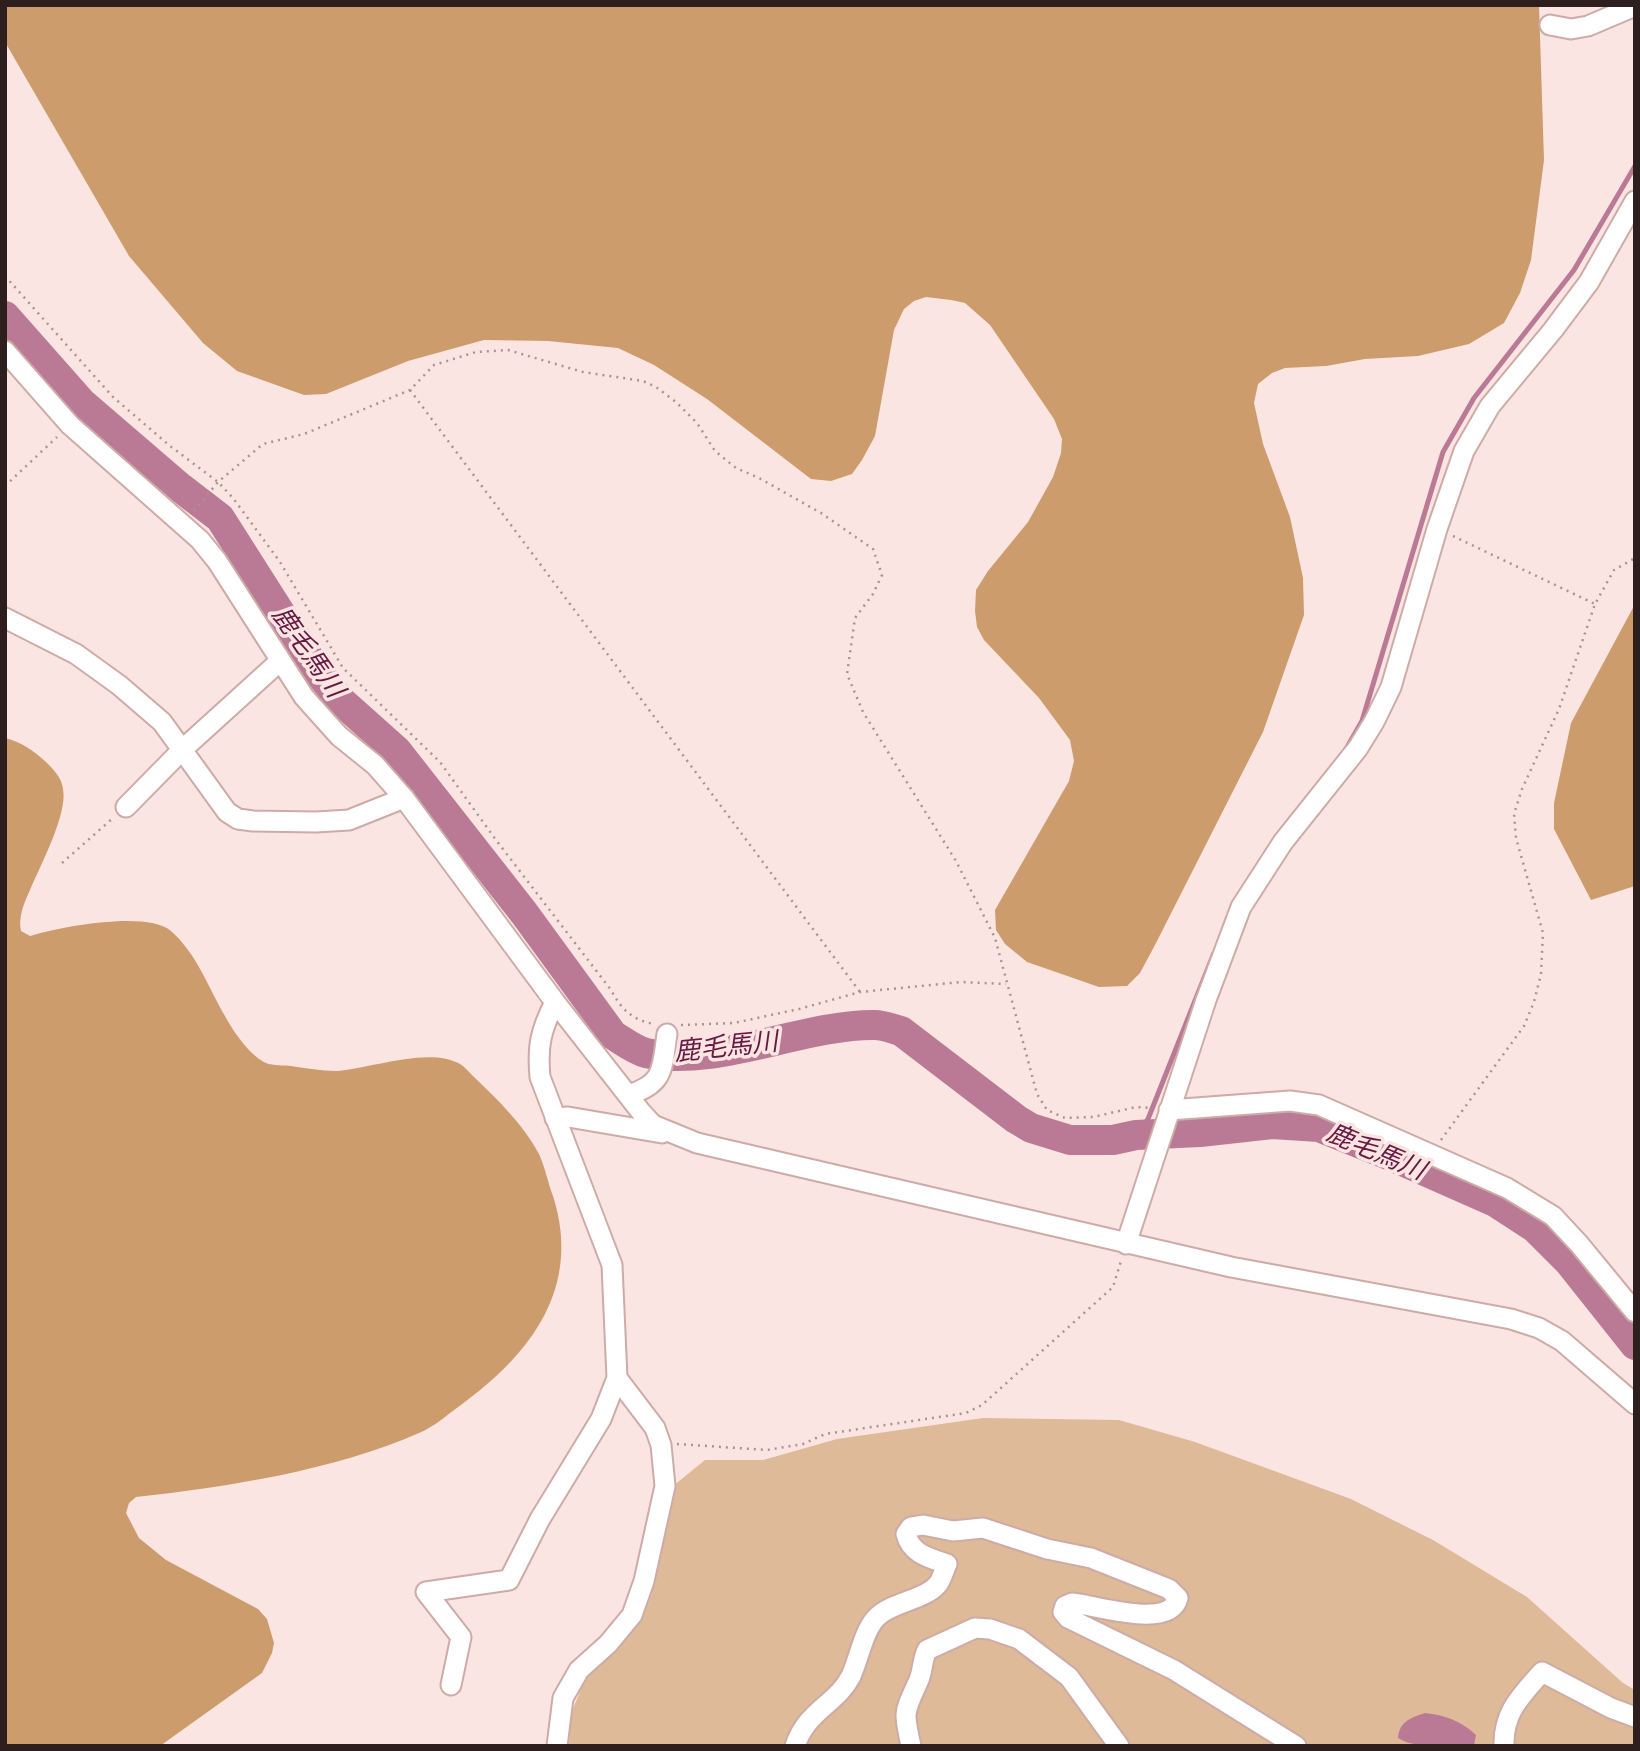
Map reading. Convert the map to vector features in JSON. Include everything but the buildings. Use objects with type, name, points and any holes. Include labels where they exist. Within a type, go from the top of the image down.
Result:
[{"type":"street","points":[[1550,25],[1571,29],[1588,26],[1635,6]]},
{"type":"street","points":[[1126,1244],[1156,1150],[1164,1112],[1241,907],[1283,842],[1357,748],[1374,722],[1391,687],[1437,529],[1464,451],[1490,406],[1589,282],[1635,201]]},
{"type":"street","points":[[5,351],[69,425],[200,540],[217,561],[304,697],[339,736],[375,765],[404,798],[555,1002],[653,1125],[697,1143],[1231,1268],[1511,1319],[1539,1328],[1562,1341],[1635,1404]]},
{"type":"street","points":[[5,618],[76,654],[119,685],[162,722],[227,811],[238,819],[316,822],[349,820],[404,798]]},
{"type":"street","points":[[126,807],[183,749],[280,661]]},
{"type":"street","points":[[451,1685],[461,1637],[426,1592],[509,1580],[540,1518],[601,1419],[617,1378],[612,1265],[540,1077],[537,1051],[542,1029],[555,1002]]},
{"type":"street","points":[[628,1095],[657,1081],[662,1071],[667,1030]]},
{"type":"street","points":[[1164,1112],[1290,1101],[1319,1105],[1507,1188],[1553,1216],[1635,1311]]},
{"type":"street","points":[[555,1118],[568,1117],[674,1135]]},
{"type":"street","points":[[556,1746],[563,1698],[579,1670],[608,1644],[632,1615],[644,1581],[665,1486],[661,1445],[655,1428],[617,1378]]},
{"type":"street","points":[[795,1746],[813,1714],[841,1691],[851,1677],[873,1620],[882,1612],[937,1585],[947,1564],[923,1556],[909,1545],[906,1534],[911,1527],[923,1525],[953,1531],[983,1528],[1047,1549],[1091,1558],[1169,1590],[1178,1598],[1171,1610],[1162,1615],[1143,1615],[1072,1603],[1065,1606],[1063,1612],[1068,1618],[1174,1670],[1296,1746]]},
{"type":"street","points":[[911,1746],[904,1721],[906,1707],[919,1681],[922,1660],[927,1650],[975,1628],[1005,1632],[1019,1639],[1069,1677],[1119,1746]]},
{"type":"street","points":[[1504,1746],[1503,1736],[1512,1705],[1542,1672],[1611,1708],[1635,1717]]},
{"type":"path","points":[[5,276],[113,397],[170,446],[218,482],[280,562],[343,668],[440,762],[496,840],[611,989],[621,1008],[635,1018],[667,1030],[734,1023],[860,992],[961,982],[1006,984]]},
{"type":"path","points":[[188,518],[212,487],[264,444],[303,434],[410,390],[433,365],[476,352],[508,350],[583,372],[643,381],[656,387],[677,402],[697,423],[715,451],[736,468],[760,478],[821,513],[873,550],[882,575],[873,594],[855,618],[847,674],[863,712],[956,861],[995,938],[1037,1094],[1047,1110],[1065,1118],[1093,1117],[1136,1107],[1164,1112]]},
{"type":"path","points":[[410,390],[860,992]]},
{"type":"path","points":[[5,486],[69,425]]},
{"type":"path","points":[[1437,529],[1595,604]]},
{"type":"path","points":[[1430,1154],[1524,1026],[1534,1002],[1541,974],[1543,933],[1516,838],[1514,814],[1522,789],[1559,709],[1595,604],[1614,570],[1635,558]]},
{"type":"path","points":[[62,863],[126,807]]},
{"type":"path","points":[[661,1445],[692,1444],[766,1450],[803,1444],[825,1434],[966,1413],[982,1405],[1113,1287],[1126,1244]]},
{"type":"shaded area","points":[[5,5],[1539,5],[1544,160],[1531,260],[1520,293],[1504,323],[1469,344],[1418,356],[1285,368],[1272,373],[1258,384],[1254,403],[1263,444],[1290,517],[1303,578],[1304,615],[1263,732],[1140,973],[1127,986],[1099,987],[1027,962],[1005,944],[996,930],[995,910],[1069,781],[1074,761],[1070,740],[1039,698],[984,640],[977,627],[976,590],[1028,522],[1053,477],[1061,453],[1062,439],[1054,419],[990,325],[965,303],[951,300],[926,297],[914,301],[904,309],[894,330],[875,436],[852,474],[831,481],[811,479],[707,399],[654,365],[618,348],[548,341],[484,340],[408,361],[326,394],[304,395],[237,371],[203,343],[129,256],[5,42]]},
{"type":"shaded area","points":[[1635,604],[1635,886],[1591,900],[1554,829],[1554,803],[1571,723]]},
{"type":"shaded area","points":[[5,738],[22,744],[41,758],[57,774],[63,789],[57,826],[24,905],[20,921],[21,931],[30,936],[61,928],[124,921],[159,925],[171,931],[188,950],[242,1042],[260,1060],[269,1064],[336,1071],[432,1057],[460,1064],[509,1113],[533,1143],[545,1170],[560,1229],[561,1260],[555,1288],[544,1315],[529,1340],[487,1385],[430,1427],[386,1446],[317,1467],[244,1482],[136,1497],[129,1503],[126,1513],[139,1538],[166,1560],[258,1609],[267,1619],[274,1643],[262,1673],[160,1746],[5,1746]]},
{"type":"shaded area","points":[[983,1418],[1119,1420],[1195,1442],[1351,1499],[1433,1540],[1527,1597],[1623,1683],[1635,1690],[1635,1746],[569,1746],[570,1716],[586,1677],[629,1634],[644,1612],[661,1557],[673,1486],[705,1460],[763,1460],[837,1439]]},
{"type":"shaded area","points":[[1425,1713],[1459,1722],[1476,1735],[1474,1745],[1424,1746],[1398,1738],[1406,1721]]},
{"type":"waterway","points":[[1346,749],[1362,721],[1443,452],[1474,398],[1574,270],[1635,166]]},
{"type":"waterway","name":"鹿毛馬川","points":[[5,316],[81,402],[220,518],[316,669],[341,701],[397,751],[524,913],[613,1035],[625,1043],[646,1053],[701,1055],[819,1031],[878,1025],[901,1031],[1031,1128],[1070,1140],[1113,1140],[1136,1135],[1200,1132],[1272,1124],[1319,1127],[1495,1202],[1535,1228],[1569,1262],[1635,1345]]},
{"type":"waterway","points":[[1136,1135],[1148,1119],[1214,953]]}]
